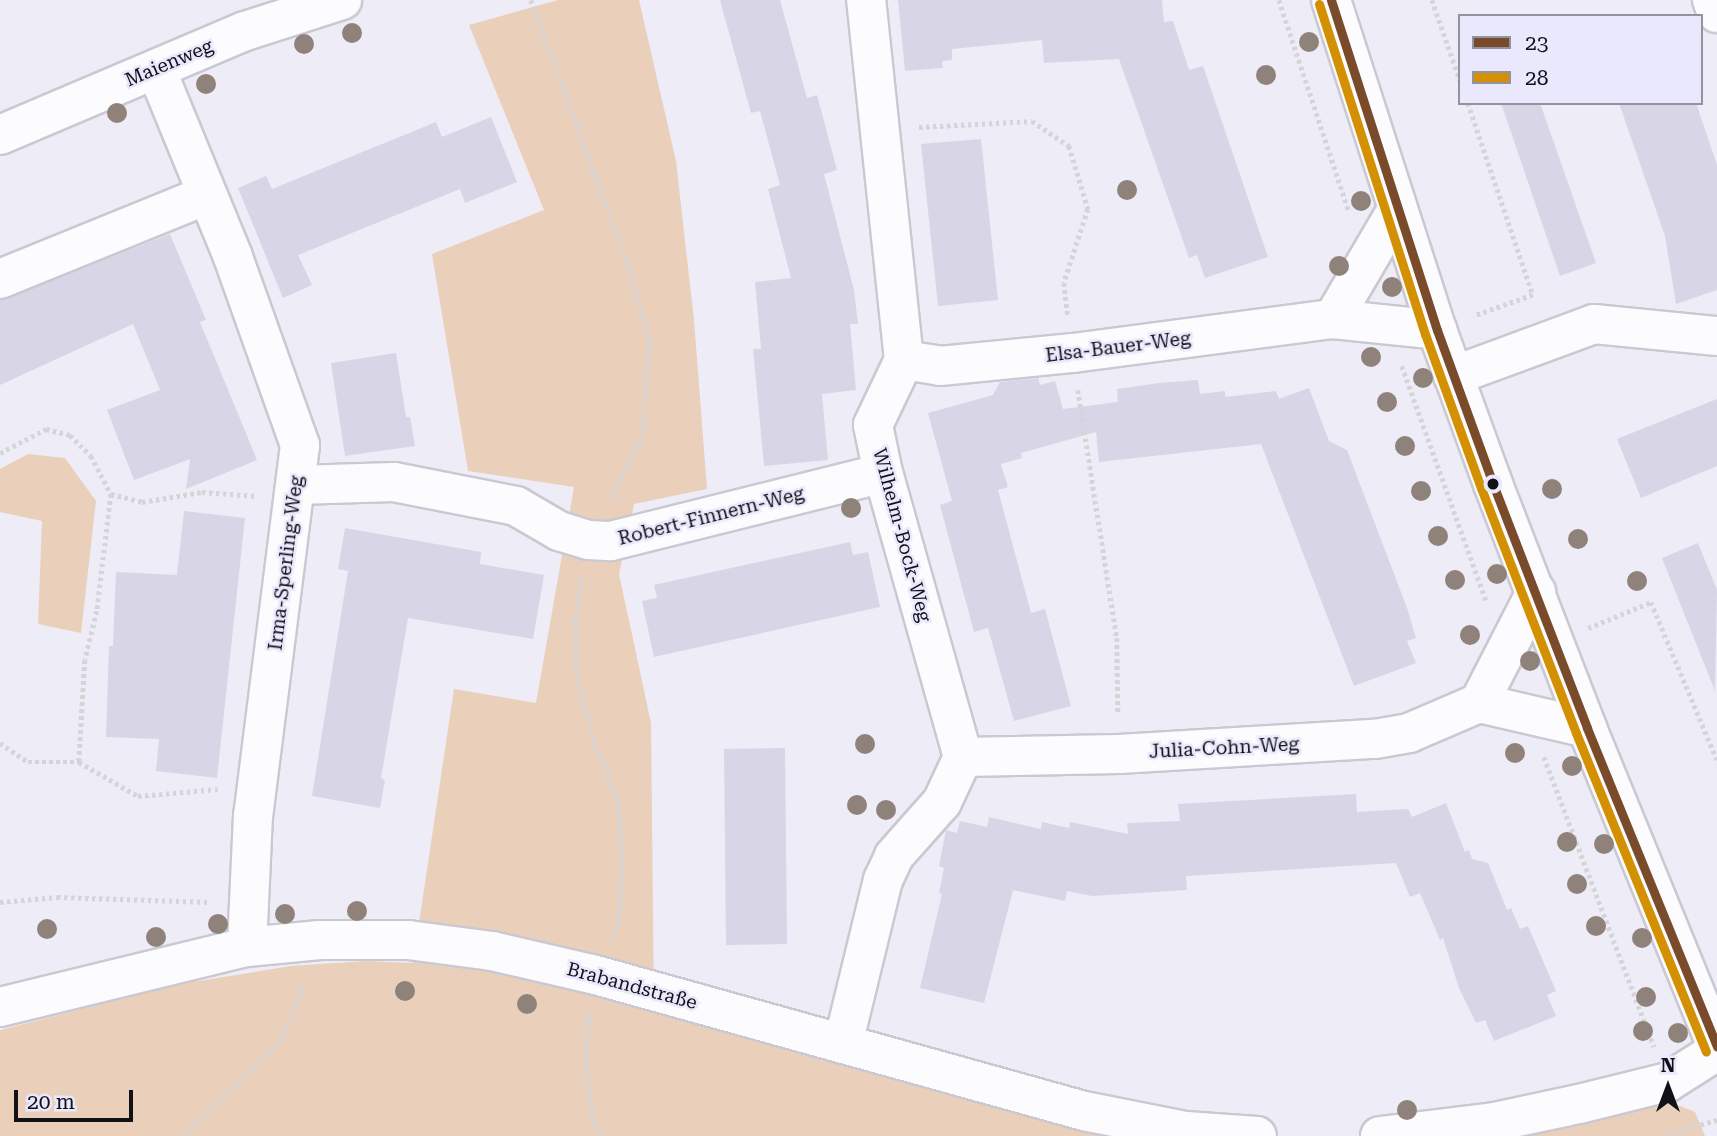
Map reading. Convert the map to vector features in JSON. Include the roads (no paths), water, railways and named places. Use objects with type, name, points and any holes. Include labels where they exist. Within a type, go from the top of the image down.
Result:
[{"type":"street","points":[[866,0],[904,360]]},
{"type":"street","points":[[1331,0],[1453,376],[1587,728],[1717,1049],[1668,1082],[1494,1122],[1380,1136]]},
{"type":"street","points":[[1712,0],[1717,13]]},
{"type":"street","name":"Maienweg","points":[[0,135],[245,31],[334,1]]},
{"type":"street","name":"Irma-Sperling-Weg","points":[[156,69],[233,257],[300,445],[253,815],[247,947]]},
{"type":"street","points":[[0,279],[207,195]]},
{"type":"street","points":[[1333,319],[1397,210]]},
{"type":"street","name":"Elsa-Bauer-Weg","points":[[904,360],[940,366],[1073,353],[1333,319],[1388,327],[1437,330]]},
{"type":"street","points":[[1453,376],[1594,324],[1717,336]]},
{"type":"street","name":"Wilhelm-Bock-Weg","points":[[904,360],[873,425],[883,473],[963,757]]},
{"type":"street","name":"Robert-Finnern-Weg","points":[[295,492],[394,482],[516,506],[559,531],[589,540],[611,541],[883,473]]},
{"type":"street","points":[[1536,592],[1479,703],[1587,728]]},
{"type":"street","name":"Julia-Cohn-Weg","points":[[963,757],[1119,754],[1375,739],[1409,733],[1479,703]]},
{"type":"street","points":[[844,1044],[883,880],[894,856],[942,802],[963,757]]},
{"type":"street","name":"Brabandstraße","points":[[0,1007],[247,947],[320,940],[408,940],[492,951],[592,974],[1084,1111],[1186,1131],[1257,1136]]}]
